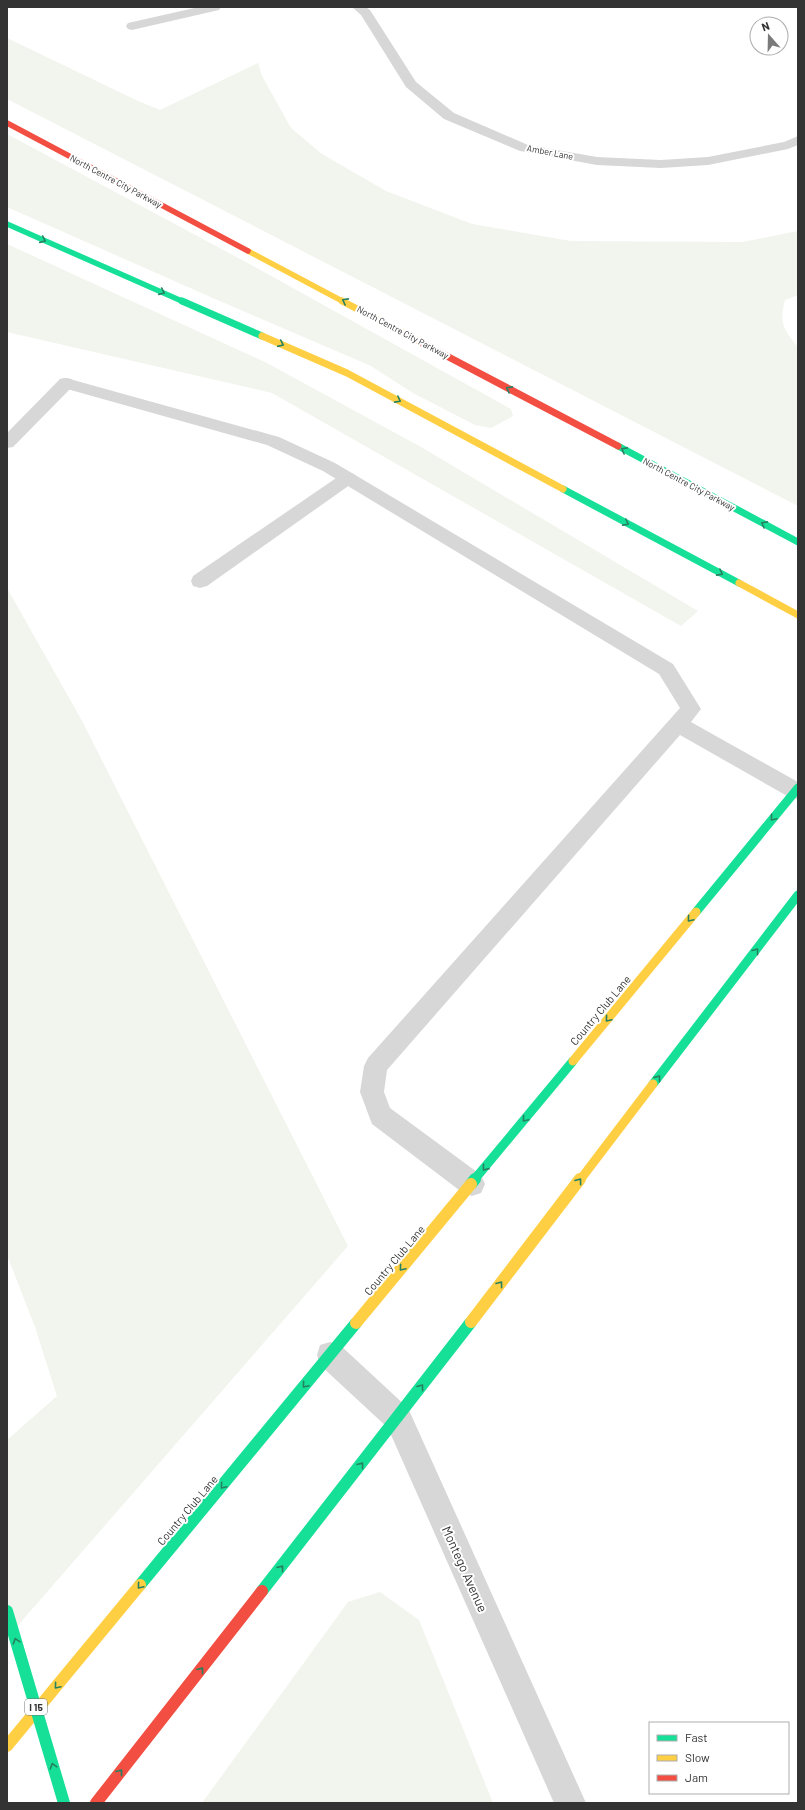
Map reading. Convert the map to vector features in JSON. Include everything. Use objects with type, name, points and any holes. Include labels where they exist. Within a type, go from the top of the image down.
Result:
[{"type":"main road","name":"North Centre City Parkway","points":[[7,123],[798,542]]},
{"type":"main road","points":[[7,224],[347,373],[798,615]]},
{"type":"main road","name":"Country Club Lane","points":[[7,1746],[797,790]]},
{"type":"main road","points":[[96,1803],[398,1418],[798,895]]},
{"type":"main road","name":"I 15","points":[[7,1611],[64,1803]]},
{"type":"street","points":[[132,26],[215,7]]},
{"type":"street","name":"Amber Lane","points":[[358,7],[366,13],[411,84],[449,116],[525,148],[597,161],[661,164],[708,162],[788,145],[798,140]]},
{"type":"street","points":[[7,443],[66,383],[273,441],[329,467],[348,478],[666,669],[691,709],[376,1066],[372,1092],[381,1116],[472,1184]]},
{"type":"street","points":[[200,581],[348,478]]},
{"type":"street","points":[[678,724],[797,790]]},
{"type":"street","name":"Montego Avenue","points":[[330,1355],[398,1418],[570,1803]]},
{"type":"shaded area","points":[[7,38],[138,101],[160,110],[258,63],[262,76],[291,128],[322,154],[386,191],[472,224],[571,241],[743,242],[798,231],[798,295],[785,300],[782,315],[786,330],[798,347],[798,506],[7,99]]},
{"type":"shaded area","points":[[7,134],[255,267],[511,409],[513,416],[491,428],[475,425],[413,393],[371,366],[7,207]]},
{"type":"shaded area","points":[[7,244],[265,362],[421,447],[698,611],[681,626],[272,393],[7,332]]},
{"type":"shaded area","points":[[7,588],[81,719],[348,1246],[7,1638],[7,1440],[57,1396],[35,1327],[7,1255]]},
{"type":"shaded area","points":[[380,1592],[419,1620],[493,1803],[202,1803],[348,1602]]},
{"type":"traffic: fast","points":[[7,224],[262,336]]},
{"type":"traffic: fast","points":[[618,446],[798,542]]},
{"type":"traffic: fast","points":[[563,489],[739,583]]},
{"type":"traffic: fast","points":[[696,912],[798,788]]},
{"type":"traffic: fast","points":[[653,1084],[798,895]]},
{"type":"traffic: fast","points":[[471,1184],[573,1061]]},
{"type":"traffic: fast","points":[[262,1591],[471,1322]]},
{"type":"traffic: fast","points":[[140,1585],[356,1323]]},
{"type":"traffic: fast","points":[[7,1611],[64,1803]]},
{"type":"traffic: slow","points":[[248,251],[420,342]]},
{"type":"traffic: slow","points":[[262,336],[347,373],[563,489]]},
{"type":"traffic: slow","points":[[739,583],[798,615]]},
{"type":"traffic: slow","points":[[573,1061],[696,912]]},
{"type":"traffic: slow","points":[[471,1322],[653,1084]]},
{"type":"traffic: slow","points":[[356,1323],[471,1184]]},
{"type":"traffic: slow","points":[[7,1746],[140,1585]]},
{"type":"traffic: jam","points":[[7,123],[248,251]]},
{"type":"traffic: jam","points":[[420,342],[618,446]]},
{"type":"traffic: jam","points":[[96,1803],[262,1591]]}]
